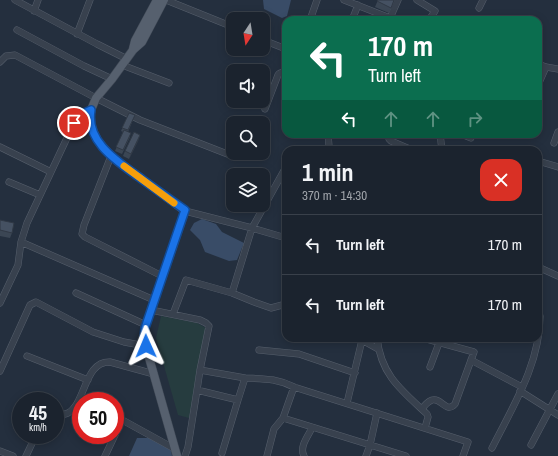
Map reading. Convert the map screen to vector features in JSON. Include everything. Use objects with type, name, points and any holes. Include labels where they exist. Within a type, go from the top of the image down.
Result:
[{"type":"main road","points":[[133,50],[135,41],[157,0]]},
{"type":"main road","points":[[165,0],[142,42],[133,50],[96,98],[91,110],[90,118],[91,127],[98,141],[111,156],[185,210],[146,325],[144,340],[176,452]]},
{"type":"street","points":[[15,0],[125,62],[169,83]]},
{"type":"street","points":[[34,11],[38,0]]},
{"type":"street","points":[[77,34],[90,0]]},
{"type":"street","points":[[165,0],[226,24]]},
{"type":"street","points":[[344,0],[382,16]]},
{"type":"street","points":[[390,16],[398,0]]},
{"type":"street","points":[[417,0],[435,11],[432,16]]},
{"type":"street","points":[[479,8],[483,0]]},
{"type":"street","points":[[311,16],[314,1]]},
{"type":"street","points":[[354,16],[358,6]]},
{"type":"street","points":[[17,30],[112,79]]},
{"type":"street","points":[[270,43],[282,47]]},
{"type":"street","points":[[0,62],[6,56],[15,55],[140,120],[226,153]]},
{"type":"street","points":[[542,66],[558,69]]},
{"type":"street","points":[[542,76],[546,67]]},
{"type":"street","points":[[264,109],[278,75],[282,73]]},
{"type":"street","points":[[0,304],[3,289],[19,262],[27,223],[40,195],[74,123],[82,114],[91,110]]},
{"type":"street","points":[[554,143],[558,132]]},
{"type":"street","points":[[328,138],[329,146]]},
{"type":"street","points":[[388,138],[391,141],[403,146]]},
{"type":"street","points":[[0,147],[51,172]]},
{"type":"street","points":[[111,156],[82,234],[85,237],[162,276]]},
{"type":"street","points":[[542,162],[558,167]]},
{"type":"street","points":[[232,292],[252,228],[282,175]]},
{"type":"street","points":[[9,182],[40,195]]},
{"type":"street","points":[[185,210],[282,237]]},
{"type":"street","points":[[22,242],[154,300]]},
{"type":"street","points":[[542,270],[558,276]]},
{"type":"street","points":[[173,314],[186,280],[232,292],[271,308],[282,305]]},
{"type":"street","points":[[76,293],[146,325]]},
{"type":"street","points":[[0,371],[30,305],[36,302],[93,332],[124,342],[146,346]]},
{"type":"street","points":[[151,310],[200,320],[209,326],[209,332],[200,370],[188,447],[185,456]]},
{"type":"street","points":[[347,403],[355,374],[360,342]]},
{"type":"street","points":[[366,342],[378,349]]},
{"type":"street","points":[[377,342],[383,365],[388,374],[427,414],[428,418],[425,428]]},
{"type":"street","points":[[422,409],[428,402],[435,400],[449,408],[452,408],[457,401],[474,352],[436,342]]},
{"type":"street","points":[[492,448],[534,361],[538,342]]},
{"type":"street","points":[[430,367],[439,343]]},
{"type":"street","points":[[260,350],[293,353],[355,374]]},
{"type":"street","points":[[27,356],[88,380]]},
{"type":"street","points":[[471,360],[521,389],[558,415]]},
{"type":"street","points":[[84,392],[88,380],[95,368],[104,362],[110,362],[154,374]]},
{"type":"street","points":[[200,370],[245,378],[270,378],[282,381],[294,387],[468,442],[463,456]]},
{"type":"street","points":[[222,453],[245,378]]},
{"type":"street","points":[[267,456],[274,429],[283,418],[294,387]]},
{"type":"street","points":[[198,390],[238,400]]},
{"type":"street","points":[[531,445],[558,394]]},
{"type":"street","points":[[366,456],[377,413]]},
{"type":"street","points":[[283,418],[405,456]]},
{"type":"street","points":[[124,421],[176,452]]},
{"type":"street","points":[[304,456],[303,449],[312,428]]},
{"type":"street","points":[[26,456],[32,444]]},
{"type":"street","points":[[105,456],[110,444]]},
{"type":"street","points":[[0,451],[13,456]]},
{"type":"green space","points":[[161,316],[197,323],[206,328],[189,418],[178,415],[156,338]]},
{"type":"water","points":[[263,0],[291,0],[287,16],[282,16],[282,18],[264,9]]},
{"type":"water","points":[[202,219],[216,224],[222,232],[244,243],[237,260],[229,261],[205,252],[200,240],[190,230],[194,223]]},
{"type":"water","points":[[137,438],[149,438],[171,449],[172,456],[129,456]]},
{"type":"building","points":[[394,0],[391,8],[377,1]]},
{"type":"building","points":[[129,113],[135,115],[128,130],[122,128]]},
{"type":"building","points":[[124,130],[131,133],[123,150],[116,147]]},
{"type":"building","points":[[134,132],[140,135],[131,154],[125,151]]},
{"type":"building","points":[[0,220],[14,223],[12,233],[0,230]]},
{"type":"slow traffic","points":[[124,166],[174,203]]},
{"type":"route","points":[[74,123],[82,114],[91,110],[91,127],[98,141],[111,156],[185,210],[145,328],[144,340],[146,346]]}]
